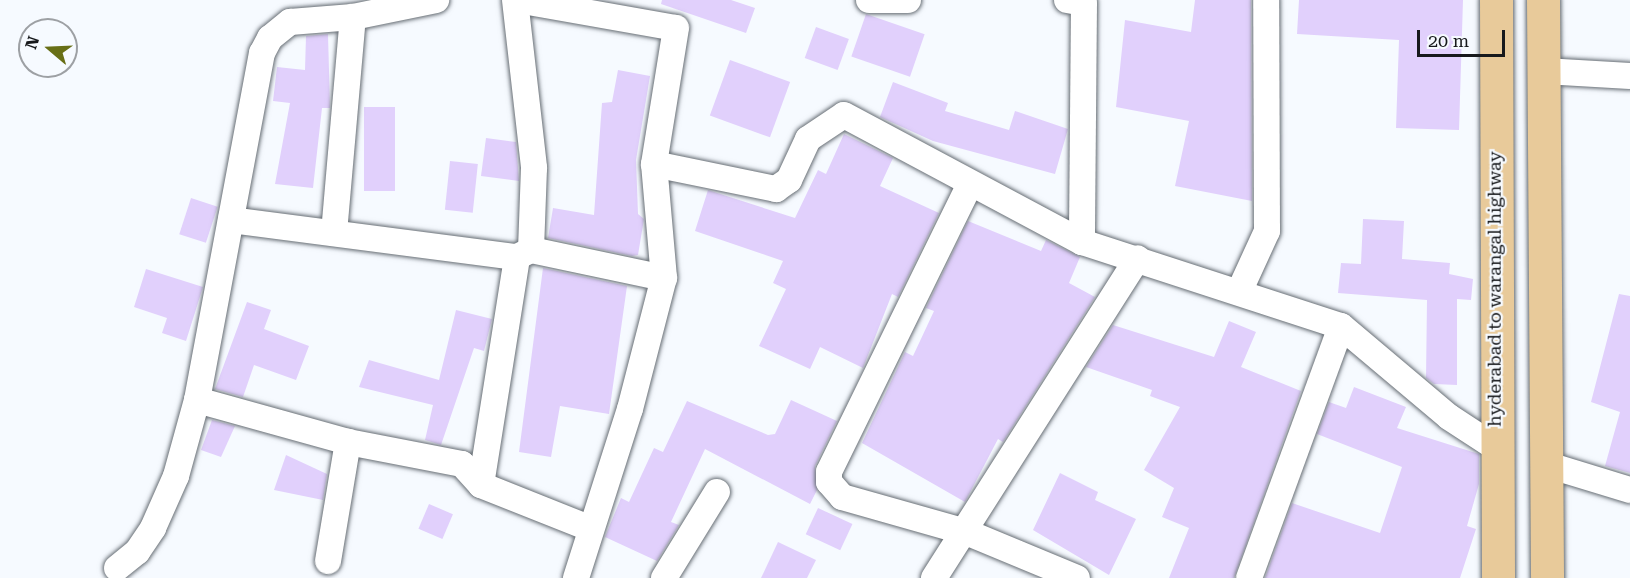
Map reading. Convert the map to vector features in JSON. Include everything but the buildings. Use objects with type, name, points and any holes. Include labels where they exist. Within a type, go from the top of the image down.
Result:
[{"type":"main road","name":"hyderabad to warangal highway","points":[[1496,0],[1495,447],[1498,578]]},
{"type":"main road","points":[[1544,0],[1547,578]]},
{"type":"street","points":[[117,568],[137,552],[153,528],[176,476],[197,400],[231,220],[270,38],[290,22],[353,17],[436,0]]},
{"type":"street","points":[[481,486],[524,253],[534,168],[516,0],[676,28],[654,164],[663,278],[630,410],[589,528],[576,578]]},
{"type":"street","points":[[869,0],[908,0]]},
{"type":"street","points":[[1240,290],[1267,231],[1266,0]]},
{"type":"street","points":[[1078,1],[1082,242]]},
{"type":"street","points":[[334,233],[353,17]]},
{"type":"street","points":[[1544,71],[1630,76]]},
{"type":"street","points":[[654,164],[776,189],[789,180],[808,140],[844,115],[969,186],[1082,242],[1240,290],[1341,326],[1449,417],[1495,447]]},
{"type":"street","points":[[969,186],[829,472],[833,490],[842,496],[966,532],[1077,578]]},
{"type":"street","points":[[231,220],[524,253],[663,278]]},
{"type":"street","points":[[934,578],[966,532],[1138,258]]},
{"type":"street","points":[[1249,578],[1341,326]]},
{"type":"street","points":[[197,400],[348,442],[462,464],[481,486],[589,528]]},
{"type":"street","points":[[328,561],[348,442]]},
{"type":"street","points":[[1545,464],[1630,490]]},
{"type":"street","points":[[664,578],[717,492]]}]
